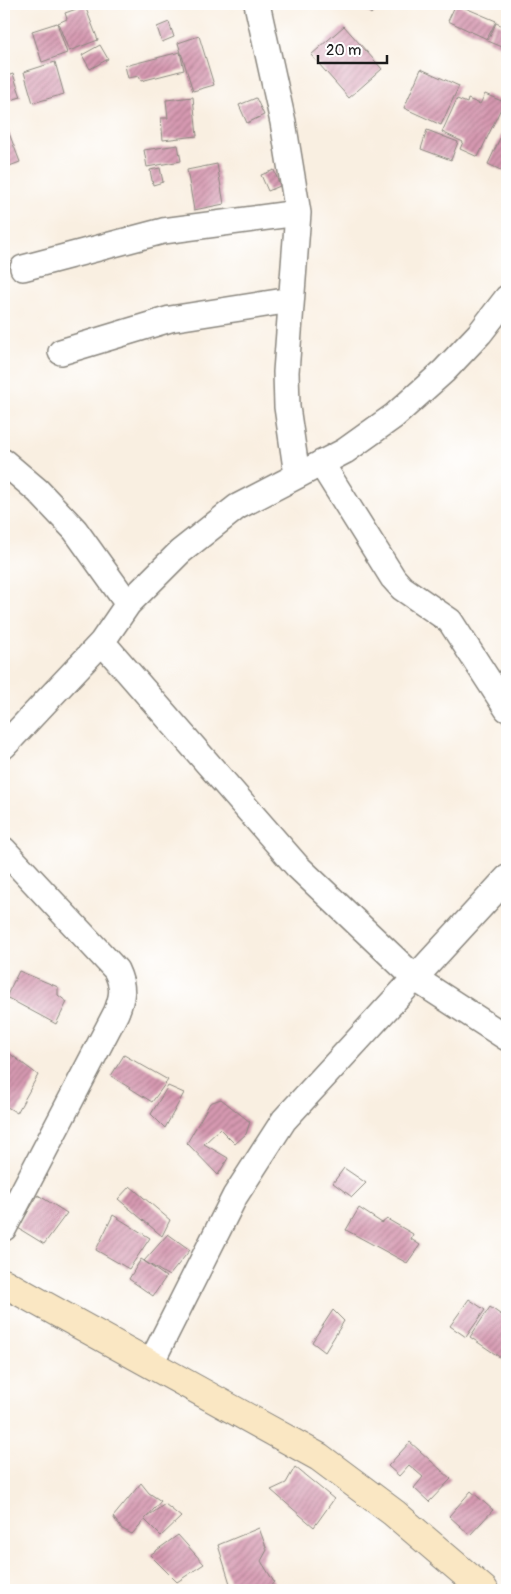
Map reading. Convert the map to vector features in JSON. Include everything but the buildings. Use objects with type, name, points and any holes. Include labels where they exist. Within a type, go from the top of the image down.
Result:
[{"type":"street","points":[[257,4],[283,122],[298,213],[286,389],[296,475]]},
{"type":"street","points":[[23,268],[163,232],[298,213]]},
{"type":"street","points":[[5,744],[102,642],[128,604],[180,552],[237,507],[345,451],[394,416],[444,371],[480,333],[507,298]]},
{"type":"street","points":[[61,352],[170,319],[291,300]]},
{"type":"street","points":[[4,462],[38,491],[75,530],[128,604]]},
{"type":"street","points":[[321,463],[393,578],[402,588],[450,621],[507,709]]},
{"type":"street","points":[[102,642],[297,866],[416,979],[507,1038]]},
{"type":"street","points":[[4,850],[116,970],[123,984],[122,997],[116,1014],[4,1228]]},
{"type":"street","points":[[151,1363],[236,1196],[284,1120],[416,979],[507,878]]},
{"type":"street","points":[[4,1283],[318,1457],[394,1513],[484,1590]]}]
